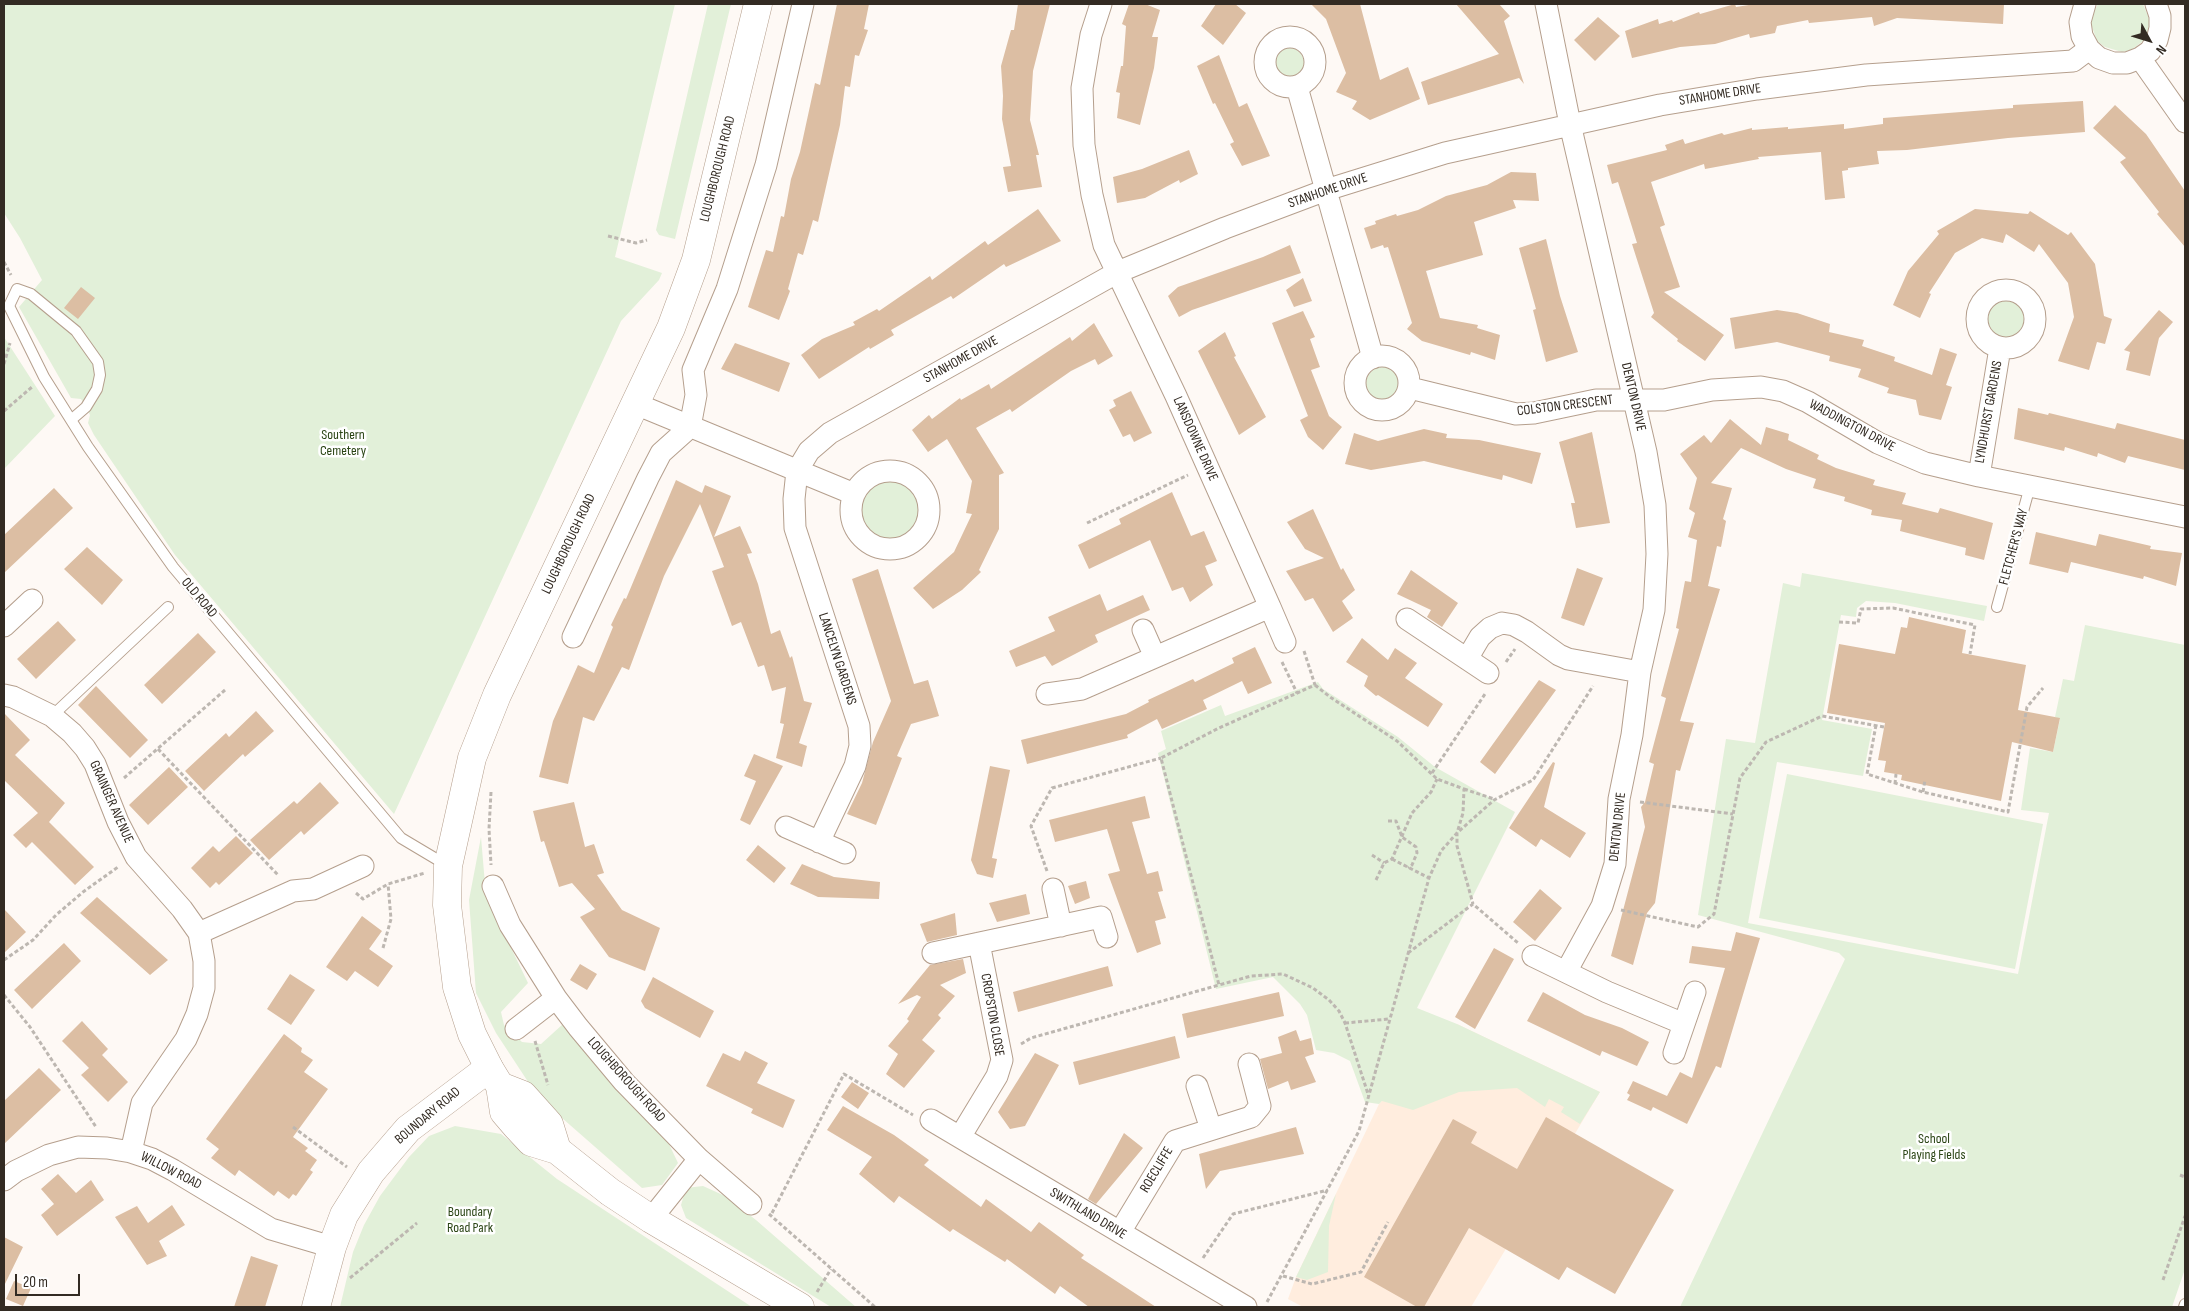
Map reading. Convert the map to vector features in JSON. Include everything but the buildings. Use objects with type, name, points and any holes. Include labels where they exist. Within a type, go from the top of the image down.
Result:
[{"type":"main road","name":"LOUGHBOROUGH ROAD","points":[[758,4],[696,260],[671,328],[497,695],[472,758],[448,866],[447,905],[457,987],[472,1034],[494,1077],[504,1112],[516,1126],[531,1142],[557,1150],[610,1192],[650,1219],[806,1303]]},
{"type":"main road","name":"BOUNDARY ROAD","points":[[316,1307],[332,1247],[344,1215],[365,1180],[384,1154],[408,1129],[494,1077]]},
{"type":"street","points":[[573,638],[661,453],[690,426],[696,396],[693,370],[727,289],[766,165],[803,4]]},
{"type":"street","name":"LANSDOWNE DRIVE","points":[[1101,4],[1091,36],[1082,88],[1084,144],[1092,196],[1104,245],[1207,466],[1289,649]]},
{"type":"street","name":"DENTON DRIVE","points":[[1546,4],[1570,124],[1634,400],[1655,505],[1657,554],[1654,610],[1640,672],[1632,735],[1619,800],[1615,864],[1602,906],[1566,972]]},
{"type":"street","points":[[2082,5],[2080,22],[2082,36],[2089,49],[2100,58],[2113,63],[2127,63],[2140,58],[2150,51],[2157,40],[2163,8]]},
{"type":"street","name":"STANHOME DRIVE","points":[[797,471],[809,451],[830,433],[1118,272],[1225,228],[1326,190],[1445,153],[1660,105],[1866,75],[2073,61],[2089,49]]},
{"type":"street","points":[[2140,58],[2185,122]]},
{"type":"street","points":[[1297,87],[1373,358]]},
{"type":"street","name":"LYNDHURST GARDENS","points":[[1979,476],[2000,348]]},
{"type":"street","points":[[1381,356],[1396,360],[1407,372],[1410,388],[1406,397],[1392,409],[1383,411],[1365,405],[1358,398],[1355,379],[1364,362],[1381,356]]},
{"type":"street","name":"WADDINGTON DRIVE","points":[[1634,400],[1664,400],[1737,387],[1761,387],[1783,391],[1808,402],[1878,443],[1925,462],[1979,476],[2185,517]]},
{"type":"street","name":"COLSTON CRESCENT","points":[[1410,388],[1516,414],[1534,413],[1596,400],[1634,400]]},
{"type":"street","points":[[636,404],[854,494]]},
{"type":"street","name":"LANCELYN GARDENS","points":[[797,471],[794,499],[795,528],[859,726],[860,746],[855,766],[819,842]]},
{"type":"street","points":[[4,626],[32,600]]},
{"type":"street","points":[[1047,694],[1082,689],[1270,606]]},
{"type":"street","points":[[1407,619],[1493,676]]},
{"type":"street","points":[[1467,659],[1480,637],[1490,628],[1502,623],[1514,625],[1527,632],[1560,655],[1640,672]]},
{"type":"street","points":[[1143,630],[1155,657]]},
{"type":"street","name":"GRAINGER AVENUE","points":[[4,695],[13,697],[52,716],[72,732],[95,764],[118,822],[136,857],[182,910],[199,933],[204,961],[204,988],[197,1014],[186,1039],[142,1103],[131,1152]]},
{"type":"street","points":[[786,827],[845,853]]},
{"type":"street","points":[[199,933],[293,891],[313,889],[363,866]]},
{"type":"street","name":"LOUGHBOROUGH ROAD","points":[[493,886],[510,925],[556,998],[624,1082],[700,1159],[751,1204]]},
{"type":"street","points":[[1053,889],[1061,926]]},
{"type":"street","points":[[932,953],[1101,917],[1106,937]]},
{"type":"street","name":"CROPSTON CLOSE","points":[[960,1137],[997,1076],[1002,1055],[979,943]]},
{"type":"street","points":[[1533,956],[1606,992],[1684,1024]]},
{"type":"street","points":[[1674,1053],[1695,992]]},
{"type":"street","points":[[516,1029],[556,998]]},
{"type":"street","name":"ROECLIFFE","points":[[1120,1232],[1175,1140],[1251,1117],[1260,1106],[1250,1064]]},
{"type":"street","points":[[1197,1086],[1211,1129]]},
{"type":"street","name":"SWITHLAND DRIVE","points":[[932,1120],[1246,1307]]},
{"type":"street","name":"WILLOW ROAD","points":[[4,1180],[16,1171],[49,1154],[78,1147],[107,1148],[131,1152],[152,1158],[271,1229],[332,1247]]},
{"type":"street","points":[[650,1219],[700,1159]]},
{"type":"lane","name":"OLD ROAD","points":[[71,420],[86,407],[97,389],[100,375],[98,362],[76,331],[31,294],[17,289],[9,306],[44,377],[71,420],[173,567],[401,838],[448,866]]},
{"type":"lane","name":"FLETCHER'S WAY","points":[[1997,607],[2030,486]]},
{"type":"lane","points":[[52,716],[168,607]]},
{"type":"path","points":[[608,236],[636,243],[647,240]]},
{"type":"path","points":[[4,411],[44,377]]},
{"type":"path","points":[[1087,523],[1207,466]]},
{"type":"path","points":[[1839,622],[1858,623],[1862,609],[1893,608],[1975,625],[1970,654]]},
{"type":"path","points":[[1432,773],[1493,676],[1527,632]]},
{"type":"path","points":[[1297,693],[1281,661],[1289,649],[1304,650],[1316,685],[1397,741],[1437,779],[1494,800]]},
{"type":"path","points":[[1264,1307],[1283,1276],[1359,1131],[1370,1099],[1388,1019],[1407,953],[1429,878],[1441,851],[1456,833],[1468,825],[1494,800],[1533,780],[1606,666]]},
{"type":"path","points":[[1053,889],[1031,826],[1052,788],[1161,758],[1219,728],[1316,685]]},
{"type":"path","points":[[1876,725],[1867,774],[1923,792],[2008,812],[2027,707],[2043,688]]},
{"type":"path","points":[[107,792],[226,690]]},
{"type":"path","points":[[1602,906],[1698,927],[1714,914],[1740,778],[1766,742],[1822,716],[1884,727]]},
{"type":"path","points":[[158,749],[293,891]]},
{"type":"path","points":[[1161,758],[1219,985]]},
{"type":"path","points":[[1895,784],[1896,774]]},
{"type":"path","points":[[1376,880],[1384,863],[1392,859],[1412,813],[1431,792],[1437,779]]},
{"type":"path","points":[[1923,792],[1925,780]]},
{"type":"path","points":[[1464,789],[1463,813],[1456,833],[1456,846],[1473,904],[1533,956]]},
{"type":"path","points":[[492,790],[490,829],[493,886]]},
{"type":"path","points":[[1619,800],[1733,814]]},
{"type":"path","points":[[1388,821],[1396,821],[1400,826],[1402,837],[1416,847],[1417,854],[1412,865],[1408,868]]},
{"type":"path","points":[[1372,855],[1384,863]]},
{"type":"path","points":[[4,960],[33,940],[56,915],[83,892],[136,857]]},
{"type":"path","points":[[1392,859],[1429,878]]},
{"type":"path","points":[[334,879],[341,889],[350,889],[363,899],[388,884],[448,866]]},
{"type":"path","points":[[383,948],[391,919],[388,884]]},
{"type":"path","points":[[1407,953],[1473,904]]},
{"type":"path","points":[[1002,1055],[1032,1038],[1251,976],[1284,974],[1313,988],[1329,1000],[1339,1011],[1345,1023],[1370,1099]]},
{"type":"path","points":[[4,995],[49,1055],[92,1120],[107,1148]]},
{"type":"path","points":[[1345,1023],[1388,1019]]},
{"type":"path","points":[[771,1216],[844,1074],[910,1114],[932,1120]]},
{"type":"path","points":[[293,1127],[365,1180]]},
{"type":"path","points":[[2180,1175],[2185,1177]]},
{"type":"path","points":[[1192,1275],[1233,1214],[1328,1190]]},
{"type":"path","points":[[751,1204],[771,1216],[875,1307]]},
{"type":"path","points":[[2163,1280],[2185,1216]]},
{"type":"path","points":[[1283,1276],[1312,1284],[1361,1272],[1388,1222]]},
{"type":"path","points":[[343,1284],[417,1223]]},
{"type":"path","points":[[806,1303],[831,1268]]},
{"type":"shaded area","points":[[1457,1024],[1600,1092],[1471,1307],[1303,1307],[1288,1299],[1296,1277],[1379,1104]]},
{"type":"green space","name":"Southern Cemetery","points":[[4,4],[675,4],[615,257],[662,273],[659,280],[621,321],[394,814],[175,555],[94,435],[88,423],[90,415],[86,407],[81,399],[71,398],[19,307],[42,280],[20,238],[4,213]]},
{"type":"green space","points":[[708,4],[731,4],[675,239],[659,235],[656,230]]},
{"type":"green space","points":[[2098,4],[2143,4],[2150,21],[2146,39],[2131,50],[2122,52],[2105,47],[2097,41],[2091,24],[2092,15]]},
{"type":"green space","points":[[1289,48],[1300,52],[1304,63],[1300,74],[1289,78],[1278,74],[1274,63],[1278,52]]},
{"type":"green space","points":[[2006,301],[2013,302],[2019,307],[2024,313],[2024,327],[2019,333],[2013,338],[2006,339],[1999,338],[1993,333],[1988,327],[1987,320],[1988,313],[1993,307],[1999,302]]},
{"type":"green space","points":[[4,337],[55,416],[4,469]]},
{"type":"green space","points":[[1383,367],[1390,368],[1395,372],[1399,377],[1399,391],[1395,396],[1390,400],[1383,401],[1376,400],[1371,396],[1367,391],[1366,384],[1367,377],[1371,372],[1376,368]]},
{"type":"green space","points":[[883,480],[895,480],[906,485],[914,493],[919,504],[917,522],[906,535],[895,540],[883,540],[872,535],[864,527],[859,516],[859,504],[864,493],[872,485]]},
{"type":"green space","name":"School Playing Fields","points":[[1802,573],[1987,606],[1984,621],[1895,603],[1866,601],[1857,608],[1856,617],[1841,615],[1822,720],[1872,729],[1863,776],[1777,762],[1748,923],[2018,974],[2049,813],[2021,810],[2030,748],[2053,752],[2060,719],[2055,717],[2063,679],[2074,681],[2085,625],[2185,645],[2185,1269],[2172,1307],[1680,1307],[1845,959],[1839,953],[1698,915],[1726,739],[1755,743],[1783,583],[1800,587]]},
{"type":"green space","points":[[1318,682],[1323,689],[1398,737],[1435,767],[1515,812],[1417,1008],[1457,1024],[1600,1092],[1580,1124],[1561,1112],[1564,1107],[1549,1099],[1545,1107],[1517,1088],[1459,1092],[1413,1110],[1382,1101],[1379,1104],[1365,1102],[1350,1061],[1334,1053],[1316,1050],[1307,1015],[1300,1004],[1273,977],[1216,989],[1158,753],[1166,749],[1161,731],[1221,705],[1225,716]]},
{"type":"green space","points":[[1787,774],[2043,824],[2015,969],[1759,918]]},
{"type":"green space","points":[[481,837],[486,896],[528,983],[501,1012],[504,1025],[522,1042],[541,1044],[563,1024],[668,1142],[678,1163],[662,1185],[642,1188],[538,1097],[496,1033],[476,993],[469,900]]},
{"type":"green space","name":"Boundary Road Park","points":[[455,1126],[501,1134],[557,1179],[752,1307],[340,1307],[353,1252],[364,1225],[380,1196],[409,1157],[429,1136]]},
{"type":"green space","points":[[703,1186],[725,1196],[756,1220],[856,1307],[831,1307],[686,1218],[681,1205],[686,1188]]},
{"type":"green space","points":[[1336,1194],[1329,1226],[1328,1272],[1307,1280],[1296,1277]]}]
